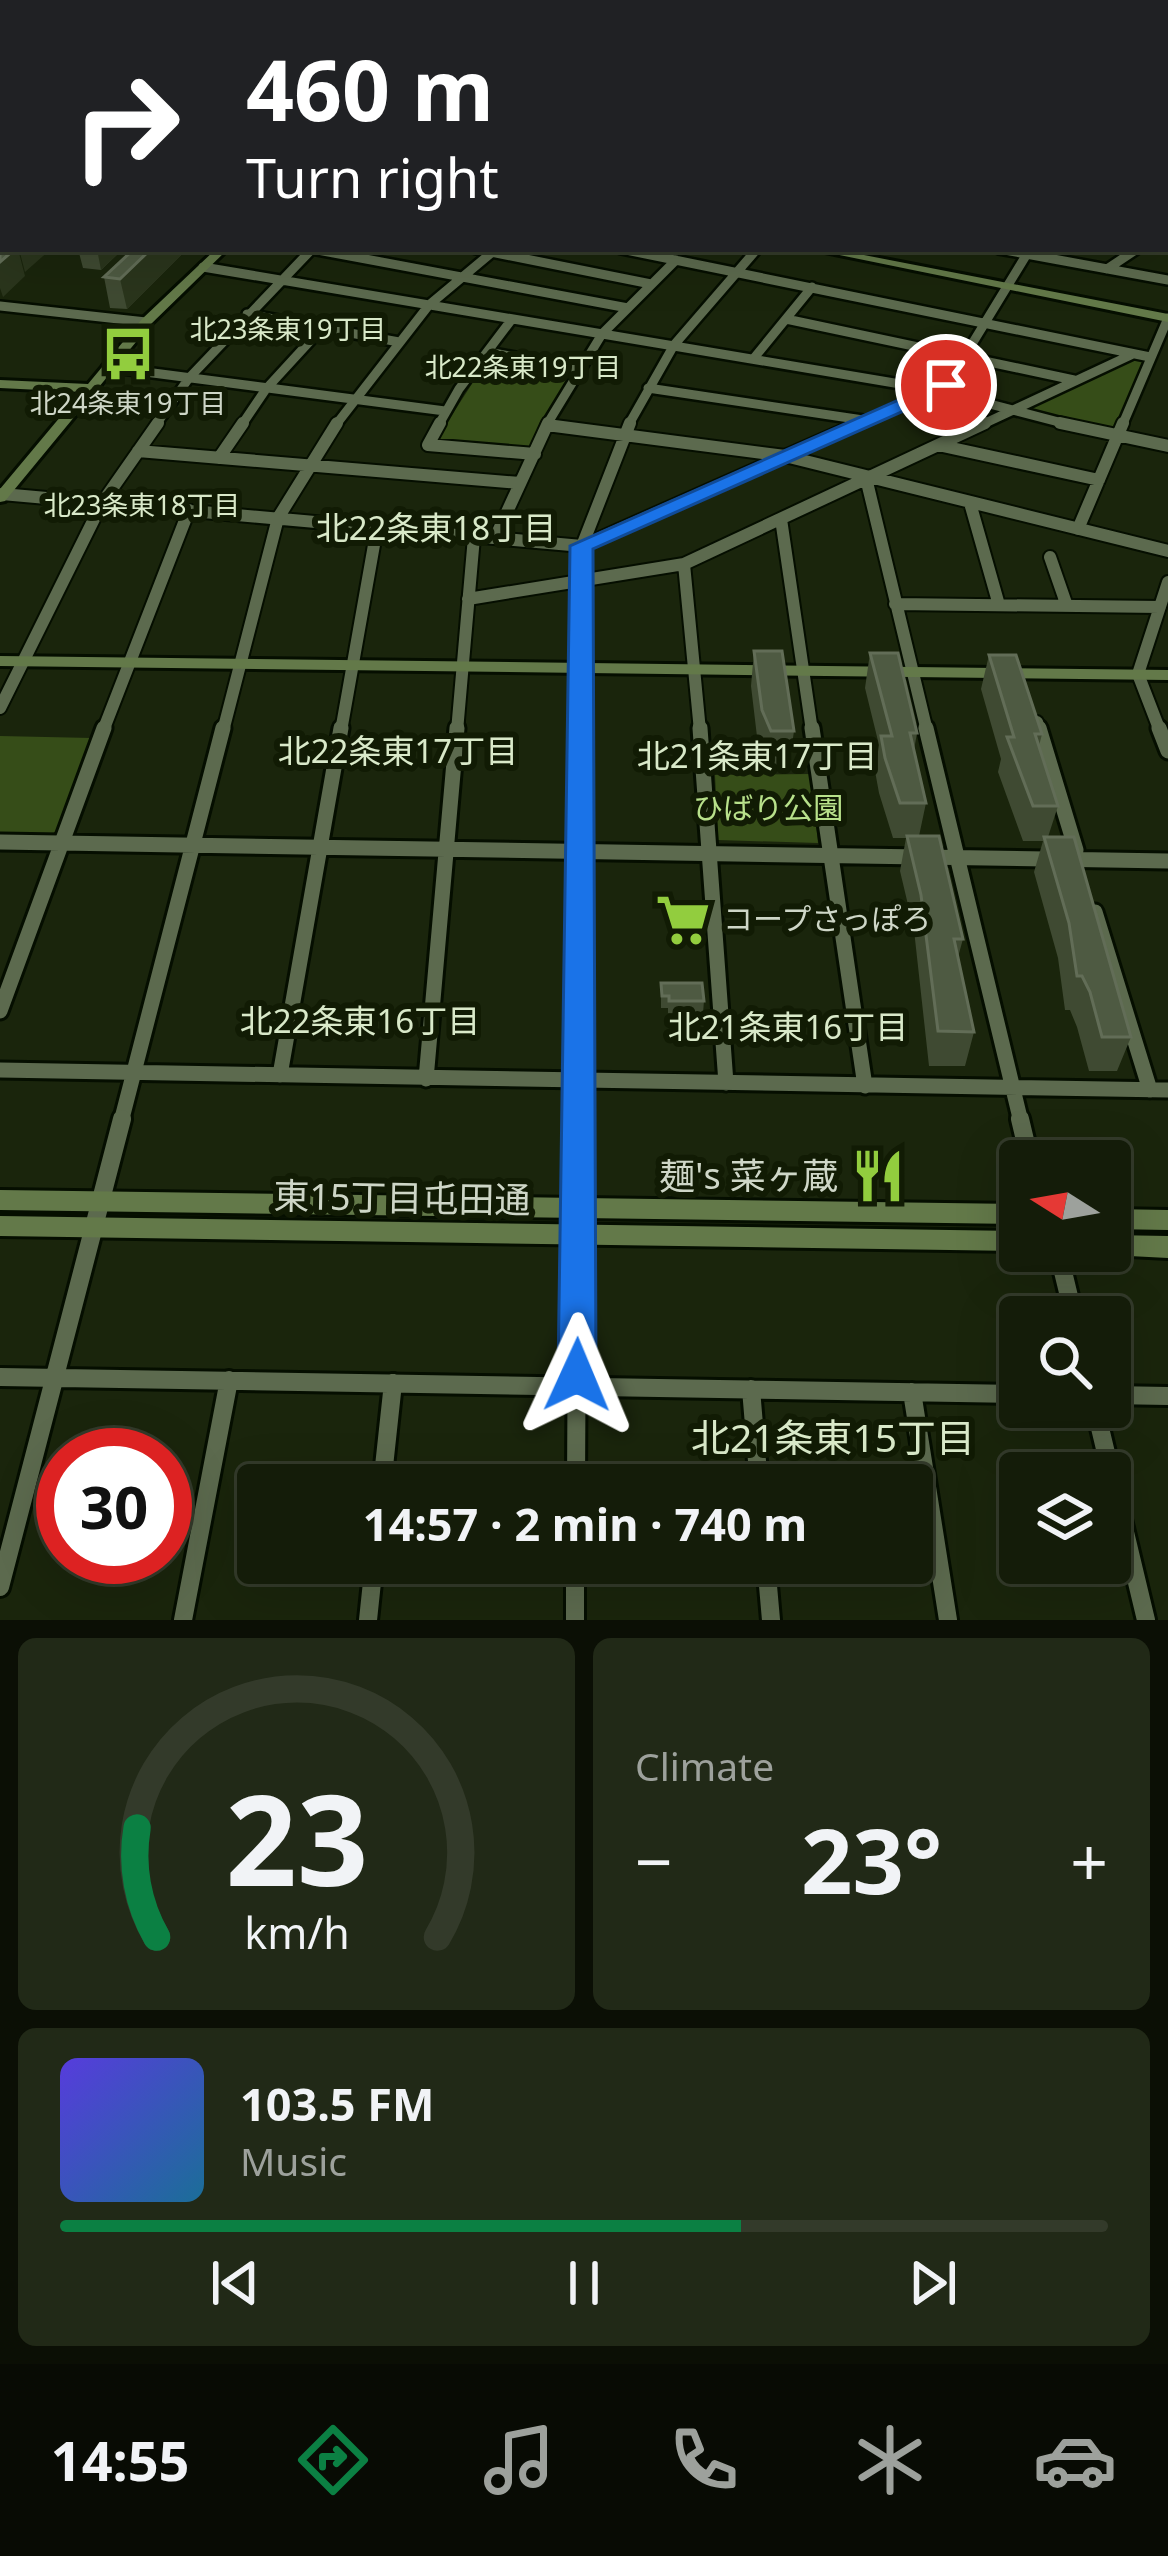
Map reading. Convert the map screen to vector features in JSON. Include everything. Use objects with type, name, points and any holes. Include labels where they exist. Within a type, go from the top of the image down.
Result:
[{"type":"street","points":[[1,496],[146,322],[219,252]]},
{"type":"street","points":[[0,707],[102,503],[189,378],[309,252]]},
{"type":"street","points":[[327,252],[628,308]]},
{"type":"street","points":[[0,1587],[278,518],[351,400],[429,304],[486,252]]},
{"type":"street","points":[[498,252],[651,284]]},
{"type":"street","points":[[636,252],[1150,357]]},
{"type":"street","points":[[576,1464],[582,546],[624,434],[648,388],[674,344],[754,252]]},
{"type":"street","points":[[831,252],[1168,318],[1078,529]]},
{"type":"street","points":[[1,496],[582,546],[946,385],[1029,252],[1168,280]]},
{"type":"street","points":[[1107,269],[1132,252]]},
{"type":"street","points":[[495,538],[547,424],[602,334],[676,260]]},
{"type":"street","points":[[202,267],[935,389],[1007,412],[1168,446]]},
{"type":"street","points":[[754,358],[812,287]]},
{"type":"street","points":[[0,306],[146,322]]},
{"type":"street","points":[[247,314],[399,342]]},
{"type":"street","points":[[512,319],[445,411],[428,446],[535,454]]},
{"type":"street","points":[[786,319],[1076,380]]},
{"type":"street","points":[[219,458],[266,389],[322,328]]},
{"type":"street","points":[[488,352],[581,369]]},
{"type":"street","points":[[468,599],[684,564],[1133,353]]},
{"type":"street","points":[[106,367],[445,411]]},
{"type":"street","points":[[0,384],[88,388]]},
{"type":"street","points":[[648,388],[866,420]]},
{"type":"street","points":[[547,424],[785,456],[1168,551]]},
{"type":"street","points":[[938,445],[1099,480]]},
{"type":"street","points":[[138,452],[520,483]]},
{"type":"street","points":[[0,475],[16,476]]},
{"type":"street","points":[[866,478],[1025,1140]]},
{"type":"street","points":[[970,503],[999,605]]},
{"type":"street","points":[[0,1011],[189,510]]},
{"type":"street","points":[[781,519],[865,1086]]},
{"type":"street","points":[[280,1075],[377,528]]},
{"type":"street","points":[[426,1079],[474,537]]},
{"type":"street","points":[[1050,556],[1067,606]]},
{"type":"street","points":[[684,564],[712,851],[726,1083]]},
{"type":"street","points":[[1168,582],[1138,674],[1168,751]]},
{"type":"street","points":[[895,604],[1160,607]]},
{"type":"street","points":[[0,661],[1168,675]]},
{"type":"street","points":[[1022,673],[1028,694]]},
{"type":"street","points":[[1034,714],[1085,880]]},
{"type":"street","points":[[0,842],[1168,861]]},
{"type":"street","points":[[0,1070],[1159,1090],[1092,901]]},
{"type":"street","name":"東15丁目屯田通","points":[[0,1200],[999,1214]]},
{"type":"street","points":[[1131,1219],[1168,1220]]},
{"type":"street","name":"東15丁目屯田通","points":[[0,1226],[94,1231],[999,1241]]},
{"type":"street","points":[[1131,1246],[1168,1246]]},
{"type":"street","points":[[0,1377],[999,1394]]},
{"type":"street","points":[[183,1620],[229,1380]]},
{"type":"street","points":[[384,1464],[394,1383]]},
{"type":"street","points":[[752,1390],[758,1464]]},
{"type":"street","points":[[912,1392],[948,1620]]},
{"type":"street","points":[[1131,1395],[1168,1396]]},
{"type":"street","points":[[1100,1428],[1146,1620]]},
{"type":"street","points":[[368,1620],[372,1584]]},
{"type":"street","points":[[575,1584],[575,1620]]},
{"type":"street","points":[[768,1584],[771,1620]]},
{"type":"green space","points":[[490,356],[575,372],[530,449],[435,441]]},
{"type":"green space","points":[[1138,358],[1145,359],[1115,431],[1026,410]]},
{"type":"green space","points":[[0,736],[92,738],[59,829],[52,834],[0,833]]},
{"type":"green space","name":"ひばり公園","points":[[811,774],[818,843],[718,840],[715,775]]},
{"type":"building","points":[[131,252],[148,252],[120,279],[104,277]]},
{"type":"building","points":[[754,651],[782,651],[794,731],[771,731],[762,710]]},
{"type":"building","points":[[870,653],[898,653],[917,733],[910,733],[926,803],[900,803],[885,758],[881,736],[892,736]]},
{"type":"building","points":[[989,655],[1016,655],[1042,734],[1035,734],[1058,806],[1033,806],[1007,737],[1014,737]]},
{"type":"building","points":[[907,836],[939,836],[963,939],[954,939],[974,1032],[938,1031],[921,895]]},
{"type":"building","points":[[1044,837],[1074,837],[1131,1037],[1102,1037],[1090,992],[1082,976],[1077,976],[1069,923]]},
{"type":"building","points":[[661,983],[702,983],[704,1001],[669,1001],[669,996],[662,996]]},
{"type":"place","name":"北24条東19丁目","points":[[128,354]]},
{"type":"place","name":"コープさっぽろ","points":[[683,920]]},
{"type":"place","name":"麺's 菜ヶ蔵","points":[[878,1176]]},
{"type":"district","name":"北23条東19丁目","points":[[288,330]]},
{"type":"district","name":"北22条東19丁目","points":[[523,368]]},
{"type":"district","name":"北23条東18丁目","points":[[142,506]]},
{"type":"district","name":"北22条東18丁目","points":[[436,528]]},
{"type":"district","name":"北22条東17丁目","points":[[398,751]]},
{"type":"district","name":"北21条東17丁目","points":[[757,756]]},
{"type":"district","name":"北22条東16丁目","points":[[360,1021]]},
{"type":"district","name":"北21条東16丁目","points":[[788,1027]]},
{"type":"district","name":"北21条東15丁目","points":[[833,1438]]},
{"type":"route","points":[[577,1375],[582,546],[946,385]]}]
